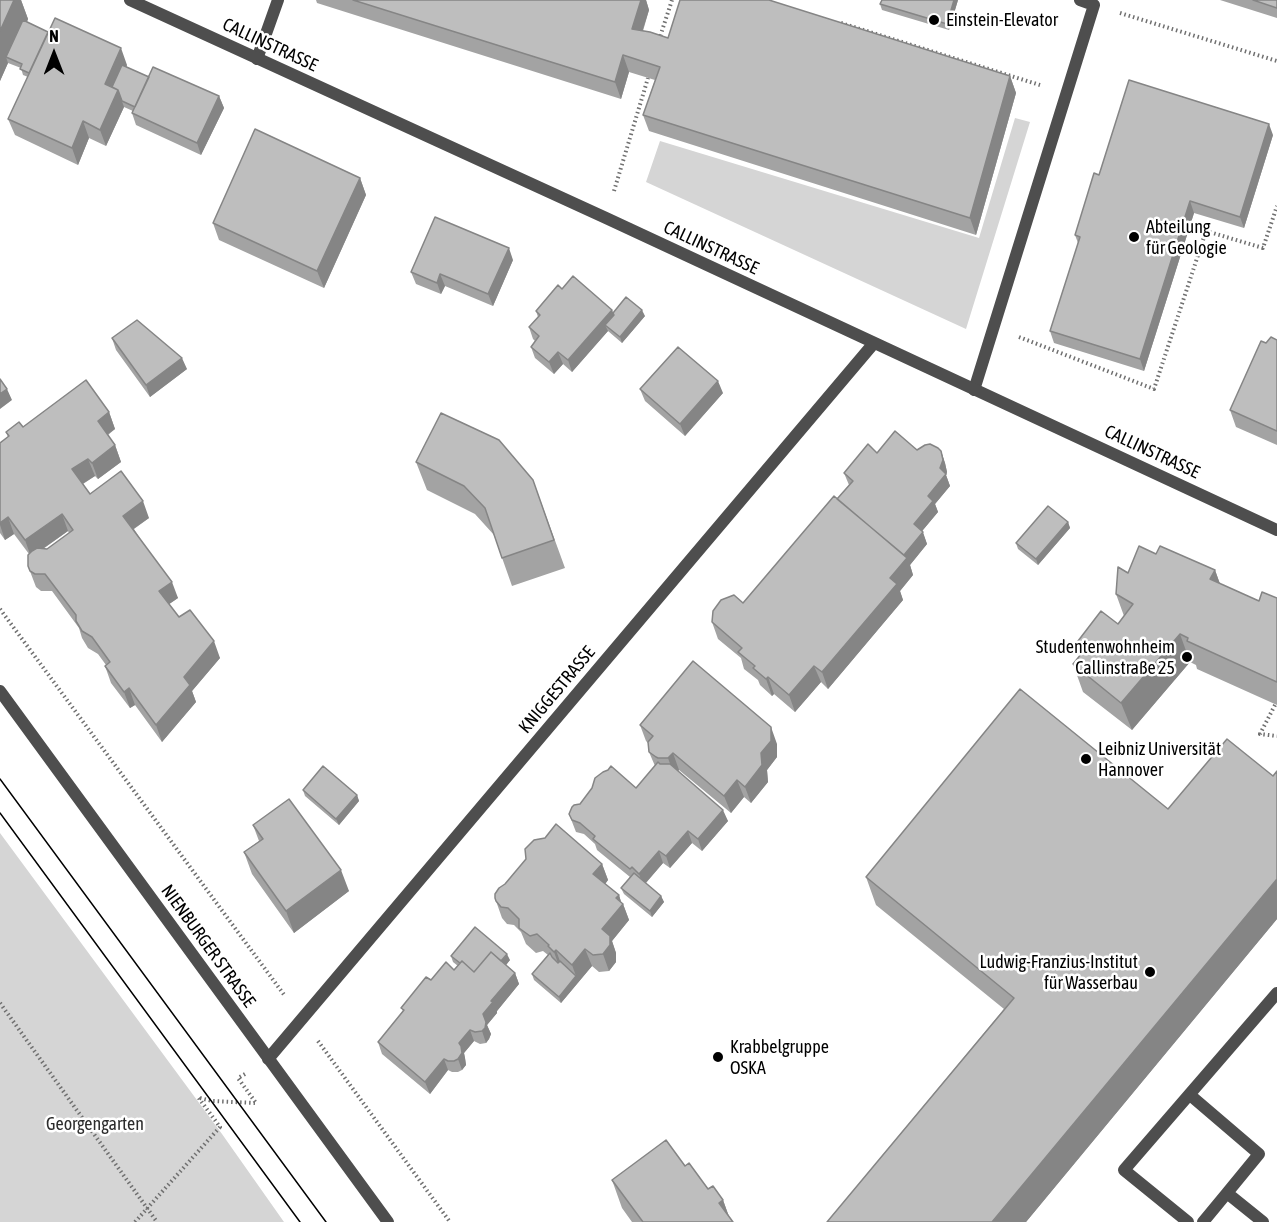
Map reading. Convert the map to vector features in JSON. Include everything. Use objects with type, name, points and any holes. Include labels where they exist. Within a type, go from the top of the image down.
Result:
[{"type":"street","name":"CALLINSTRASSE","points":[[130,0],[1277,530]]},
{"type":"street","points":[[257,59],[278,0]]},
{"type":"street","points":[[974,390],[1094,5],[1080,0]]},
{"type":"street","name":"KNIGGESTRASSE","points":[[268,1059],[874,343]]},
{"type":"street","name":"NIENBURGER STRASSE","points":[[0,691],[388,1222]]},
{"type":"street","points":[[1188,1222],[1124,1170],[1277,993]]},
{"type":"street","points":[[1190,1095],[1259,1154],[1203,1222]]},
{"type":"street","points":[[1227,1193],[1263,1222]]},
{"type":"path","points":[[656,49],[672,0]]},
{"type":"path","points":[[1094,5],[1277,61]]},
{"type":"path","points":[[836,21],[1066,93]]},
{"type":"path","points":[[606,218],[648,78]]},
{"type":"path","points":[[994,327],[1154,389],[1206,231],[1263,248],[1277,206]]},
{"type":"path","points":[[0,609],[450,1222]]},
{"type":"path","points":[[1275,705],[1260,734],[1277,736]]},
{"type":"path","points":[[0,1003],[158,1222]]},
{"type":"path","points":[[135,1222],[220,1127],[198,1097],[212,1101],[256,1103]]},
{"type":"green space","points":[[1015,118],[1030,122],[966,329],[646,182],[660,141],[979,238]]},
{"type":"green space","name":"Georgengarten","points":[[0,833],[222,1134],[284,1222],[0,1222]]},
{"type":"building","points":[[0,0],[14,0],[0,31]]},
{"type":"building","points":[[353,0],[641,0],[632,29],[668,38],[680,0],[769,0],[1010,76],[970,218],[643,115],[660,67],[623,55],[615,82]]},
{"type":"building","name":"Einstein-Elevator","points":[[882,0],[954,0],[947,24],[880,4]]},
{"type":"building","points":[[1253,0],[1277,0],[1277,8]]},
{"type":"building","points":[[55,18],[121,48],[105,84],[118,90],[100,130],[83,121],[72,148],[8,119]]},
{"type":"building","points":[[23,20],[48,32],[29,73],[20,69],[22,64],[6,57]]},
{"type":"building","points":[[122,65],[149,77],[135,107],[122,101],[118,90],[112,87]]},
{"type":"building","points":[[153,67],[219,96],[197,143],[132,113]]},
{"type":"building","name":"Abteilung für Geologie","points":[[1129,80],[1269,124],[1240,217],[1190,201],[1140,359],[1050,331],[1080,237],[1075,235],[1094,173],[1099,175]]},
{"type":"building","points":[[255,129],[360,178],[317,271],[213,223]]},
{"type":"building","points":[[435,217],[509,248],[488,294],[440,274],[437,283],[411,272]]},
{"type":"building","points":[[573,276],[612,310],[568,360],[558,352],[549,362],[531,347],[539,336],[529,327],[540,315],[536,311],[558,285],[562,289]]},
{"type":"building","points":[[626,297],[642,310],[620,337],[605,325]]},
{"type":"building","points":[[137,320],[182,358],[146,385],[112,338]]},
{"type":"building","points":[[1271,337],[1277,340],[1277,431],[1230,410],[1261,341],[1266,343]]},
{"type":"building","points":[[678,347],[718,381],[680,424],[640,389]]},
{"type":"building","points":[[0,379],[7,389],[0,394]]},
{"type":"building","points":[[86,380],[109,412],[98,421],[115,445],[92,463],[88,459],[72,469],[90,494],[121,471],[143,501],[123,516],[172,582],[159,591],[179,617],[190,610],[214,641],[184,677],[190,685],[156,725],[129,688],[124,692],[105,666],[110,662],[92,637],[82,631],[76,621],[76,615],[45,574],[35,574],[30,571],[28,555],[32,551],[37,548],[47,549],[73,530],[62,514],[25,540],[8,517],[0,523],[0,443],[9,436],[6,432],[19,422],[23,427]]},
{"type":"building","points":[[441,413],[499,440],[533,480],[554,540],[502,558],[485,508],[464,486],[416,462]]},
{"type":"building","points":[[895,431],[917,450],[930,444],[938,448],[943,460],[940,468],[946,474],[928,496],[933,501],[914,524],[923,532],[904,555],[837,499],[853,481],[844,473],[868,444],[877,453]]},
{"type":"building","points":[[834,496],[907,558],[890,578],[897,584],[822,672],[814,666],[789,695],[768,677],[766,679],[738,652],[742,648],[712,622],[713,611],[721,600],[734,595],[743,603]]},
{"type":"building","points":[[1048,506],[1068,522],[1036,559],[1016,543]]},
{"type":"building","name":"Studentenwohnheim Callinstraße 25","points":[[1139,546],[1156,554],[1160,546],[1215,570],[1210,579],[1259,601],[1262,592],[1277,598],[1277,682],[1187,641],[1188,638],[1180,634],[1121,703],[1073,664],[1086,648],[1078,641],[1101,611],[1118,624],[1133,604],[1116,594],[1118,567],[1128,573]]},
{"type":"building","points":[[693,661],[771,727],[771,741],[761,753],[762,765],[745,787],[737,780],[724,796],[673,753],[668,758],[658,758],[649,752],[648,742],[653,736],[640,725]]},
{"type":"building","points":[[1020,689],[1168,809],[1227,739],[1273,776],[1277,771],[1277,879],[992,1222],[827,1222],[1014,998],[866,877]]},
{"type":"building","points":[[658,762],[670,764],[723,810],[698,839],[688,831],[666,856],[659,851],[639,874],[593,839],[595,836],[580,823],[572,820],[569,814],[572,807],[580,804],[592,788],[595,778],[611,766],[636,788]]},
{"type":"building","points":[[323,766],[357,795],[336,819],[303,790]]},
{"type":"building","points":[[289,799],[341,870],[286,911],[244,852],[263,839],[253,825]]},
{"type":"building","points":[[556,824],[602,864],[593,874],[619,895],[616,898],[623,904],[602,929],[610,936],[610,945],[603,954],[593,955],[585,949],[572,965],[556,950],[554,952],[537,934],[530,936],[519,928],[519,919],[508,908],[501,907],[495,898],[499,888],[526,859],[525,849],[534,840],[545,838]]},
{"type":"building","points":[[634,873],[661,896],[650,911],[621,888]]},
{"type":"building","points":[[475,927],[507,954],[501,961],[491,952],[474,972],[462,961],[460,963],[451,956]]},
{"type":"building","points":[[491,952],[515,973],[483,1014],[486,1022],[485,1028],[475,1032],[470,1030],[459,1043],[462,1053],[458,1059],[448,1061],[444,1059],[425,1082],[378,1042],[404,1010],[401,1008],[426,977],[431,980],[446,962],[454,970],[462,961],[474,972]]},
{"type":"building","points":[[550,953],[558,963],[560,961],[576,976],[559,997],[532,974]]},
{"type":"building","points":[[666,1140],[685,1166],[689,1163],[708,1189],[713,1186],[723,1200],[719,1203],[733,1222],[643,1222],[612,1180]]},
{"type":"tram line","points":[[0,779],[326,1222]]},
{"type":"tram line","points":[[0,813],[300,1222]]},
{"type":"place","name":"Einstein-Elevator","points":[[934,20]]},
{"type":"place","name":"Abteilung für Geologie","points":[[1134,237]]},
{"type":"place","name":"Studentenwohnheim Callinstraße 25","points":[[1187,657]]},
{"type":"place","name":"Leibniz Universität Hannover","points":[[1086,759]]},
{"type":"place","name":"Ludwig-Franzius-Institut für Wasserbau","points":[[1150,972]]},
{"type":"place","name":"Krabbelgruppe OSKA","points":[[718,1057]]}]
